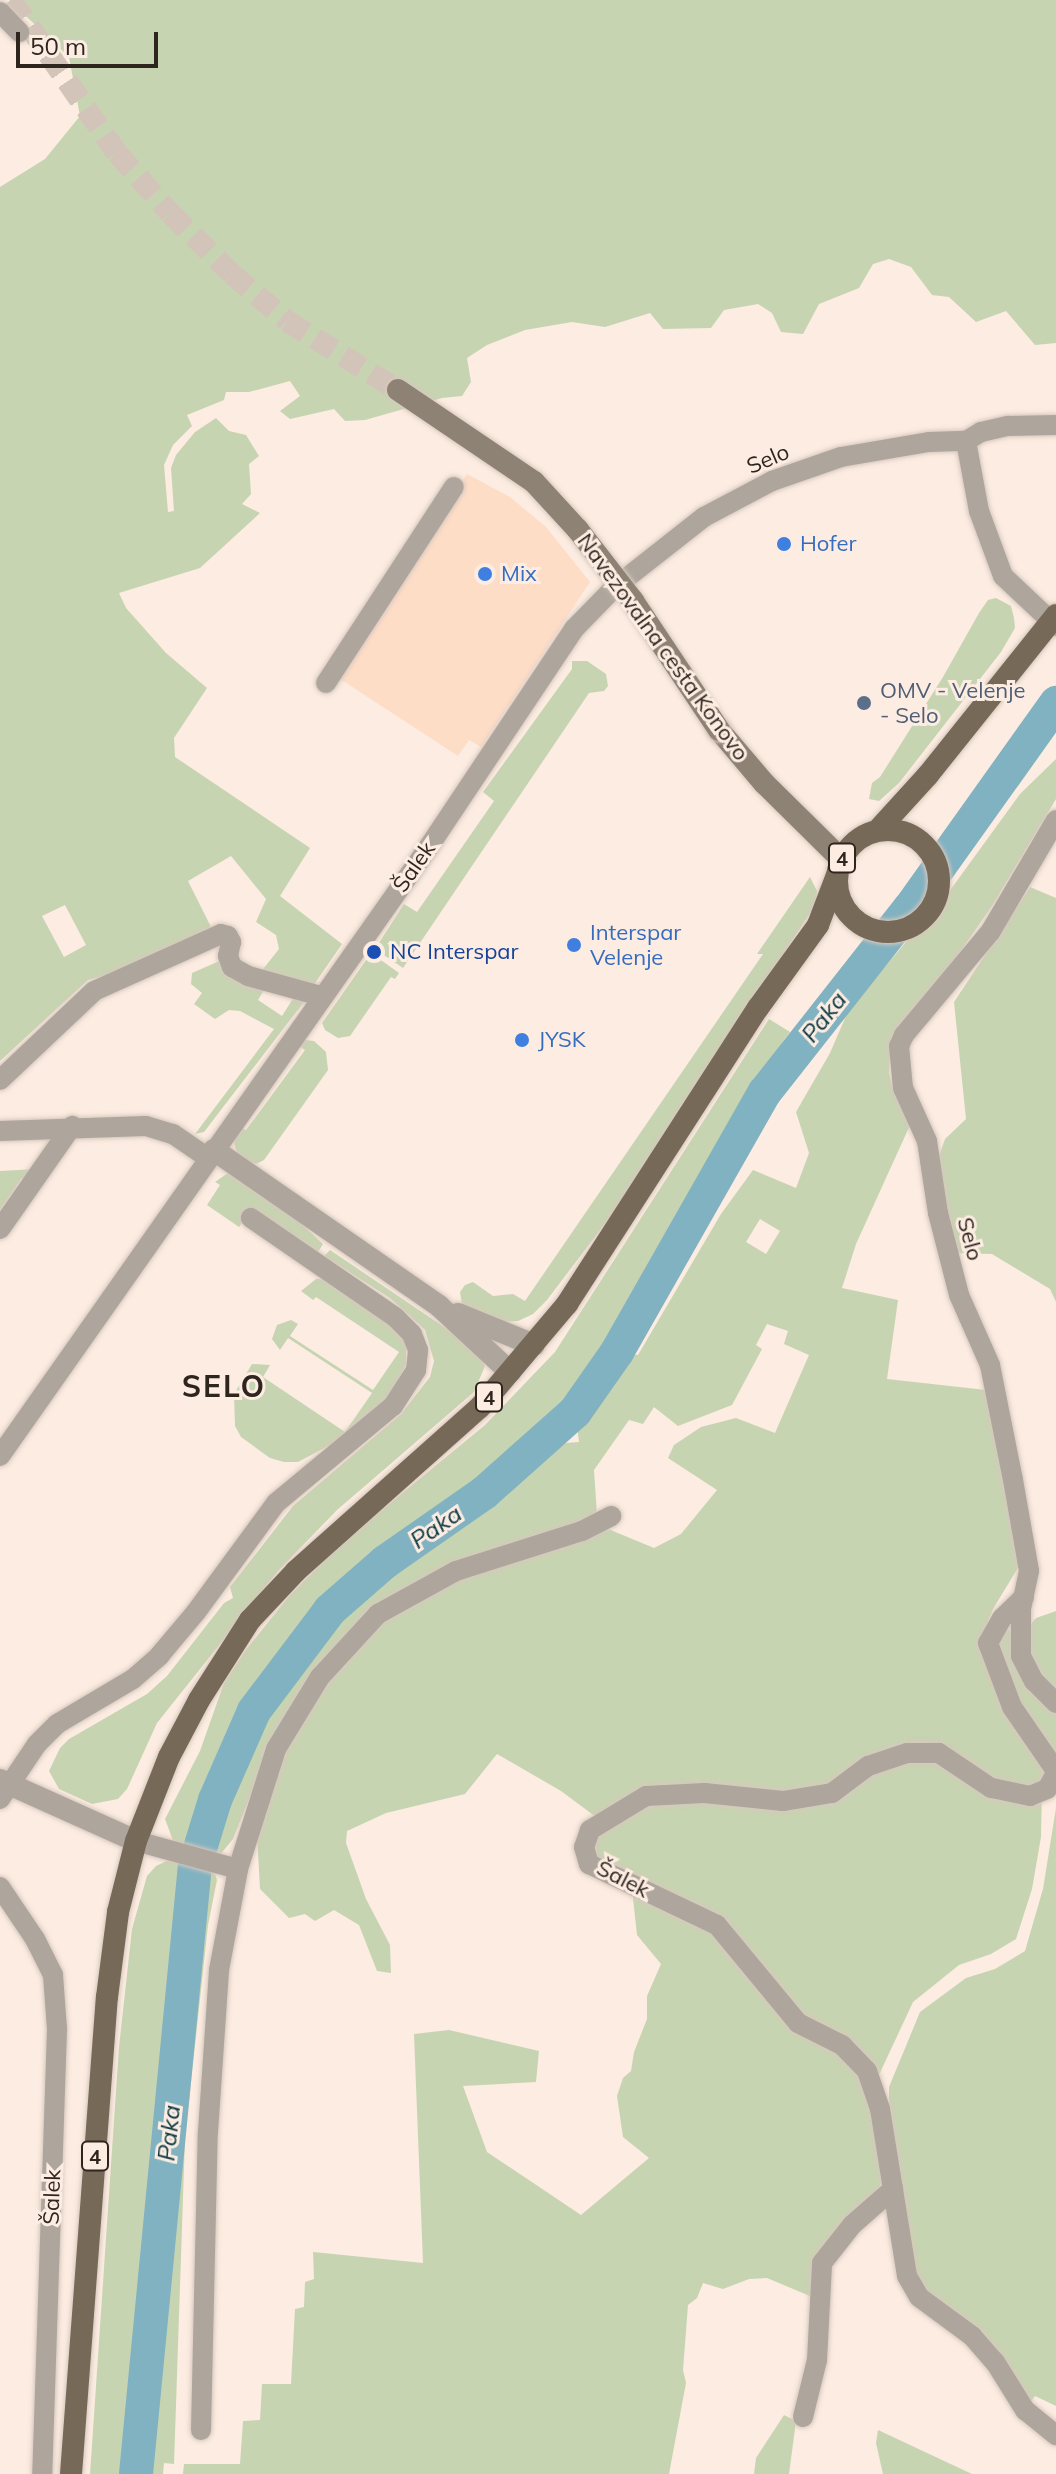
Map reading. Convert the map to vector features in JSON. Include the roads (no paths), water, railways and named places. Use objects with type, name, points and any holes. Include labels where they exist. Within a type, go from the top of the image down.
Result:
[{"type":"main road","name":"Navezovalna cesta Konovo","points":[[398,390],[534,482],[578,530],[633,601],[719,730],[839,867]]},
{"type":"main road","name":"4","points":[[878,830],[1054,621]]},
{"type":"main road","name":"4","points":[[839,867],[844,906],[867,927],[901,930],[917,923],[929,911],[937,895],[939,878],[936,861],[919,841],[907,815],[919,785]]},
{"type":"main road","name":"4","points":[[71,2474],[107,1997],[118,1912],[136,1841],[169,1757],[199,1700],[250,1620],[296,1571],[480,1407],[534,1345],[610,1241],[758,1008],[818,925],[839,867],[863,836],[878,830],[896,830],[919,841]]},
{"type":"main road","name":"4","points":[[818,925],[844,906]]},
{"type":"street","points":[[0,12],[19,32]]},
{"type":"street","name":"Selo","points":[[615,587],[704,517],[772,481],[841,457],[929,442],[966,441],[981,432],[1008,426],[1056,425]]},
{"type":"street","points":[[966,441],[979,511],[1003,576],[1054,621]]},
{"type":"street","points":[[326,683],[454,487]]},
{"type":"street","name":"Šalek","points":[[0,1456],[430,845],[574,629],[615,587]]},
{"type":"street","name":"Selo","points":[[1056,820],[991,931],[904,1035],[899,1046],[903,1088],[927,1141],[938,1213],[959,1295],[990,1365],[1029,1571],[1024,1597],[1021,1656],[1034,1681],[1056,1703]]},
{"type":"street","points":[[0,1080],[94,991],[221,934],[228,936],[231,942],[228,956],[232,967],[248,976],[321,996]]},
{"type":"street","points":[[0,1229],[72,1126]]},
{"type":"street","points":[[0,1131],[72,1126],[146,1126],[173,1134],[211,1154],[439,1306],[510,1372]]},
{"type":"street","points":[[238,1869],[136,1841],[3,1788],[57,1724],[133,1679],[159,1656],[196,1612],[276,1503],[393,1406],[416,1370],[418,1350],[412,1334],[395,1317],[251,1218]]},
{"type":"street","points":[[439,1306],[534,1345]]},
{"type":"street","points":[[201,2430],[208,2132],[219,1970],[238,1869],[276,1749],[320,1677],[378,1614],[456,1571],[582,1531],[611,1516]]},
{"type":"street","name":"Šalek","points":[[1024,1597],[1002,1618],[988,1643],[1012,1707],[1056,1772],[1047,1789],[1030,1796],[991,1788],[939,1753],[907,1753],[868,1766],[832,1793],[783,1801],[704,1793],[646,1796],[590,1830],[584,1847],[589,1864],[717,1925],[798,2023],[842,2045],[867,2071],[880,2109],[907,2276],[919,2297],[972,2336],[995,2362],[1025,2410],[1056,2435]]},
{"type":"street","name":"Šalek","points":[[0,1887],[35,1939],[53,1975],[57,2029],[42,2474]]},
{"type":"street","points":[[803,2417],[817,2360],[822,2263],[852,2225],[893,2189]]},
{"type":"waterway","name":"Paka","points":[[136,2474],[195,1865],[215,1800],[254,1711],[330,1610],[385,1562],[484,1493],[575,1412],[617,1352],[765,1092],[910,908],[1056,703]]},
{"type":"tunnel","points":[[11,0],[117,153],[170,213],[232,274],[287,321],[398,390]]},
{"type":"place","name":"Hofer","points":[[784,544]]},
{"type":"place","name":"Mix","points":[[485,574]]},
{"type":"place","name":"OMV - Velenje - Selo","points":[[864,703]]},
{"type":"place","name":"Interspar Velenje","points":[[574,945]]},
{"type":"place","name":"NC Interspar","points":[[374,952]]},
{"type":"place","name":"JYSK","points":[[522,1040]]},
{"type":"district","name":"SELO","points":[[224,1386]]}]
